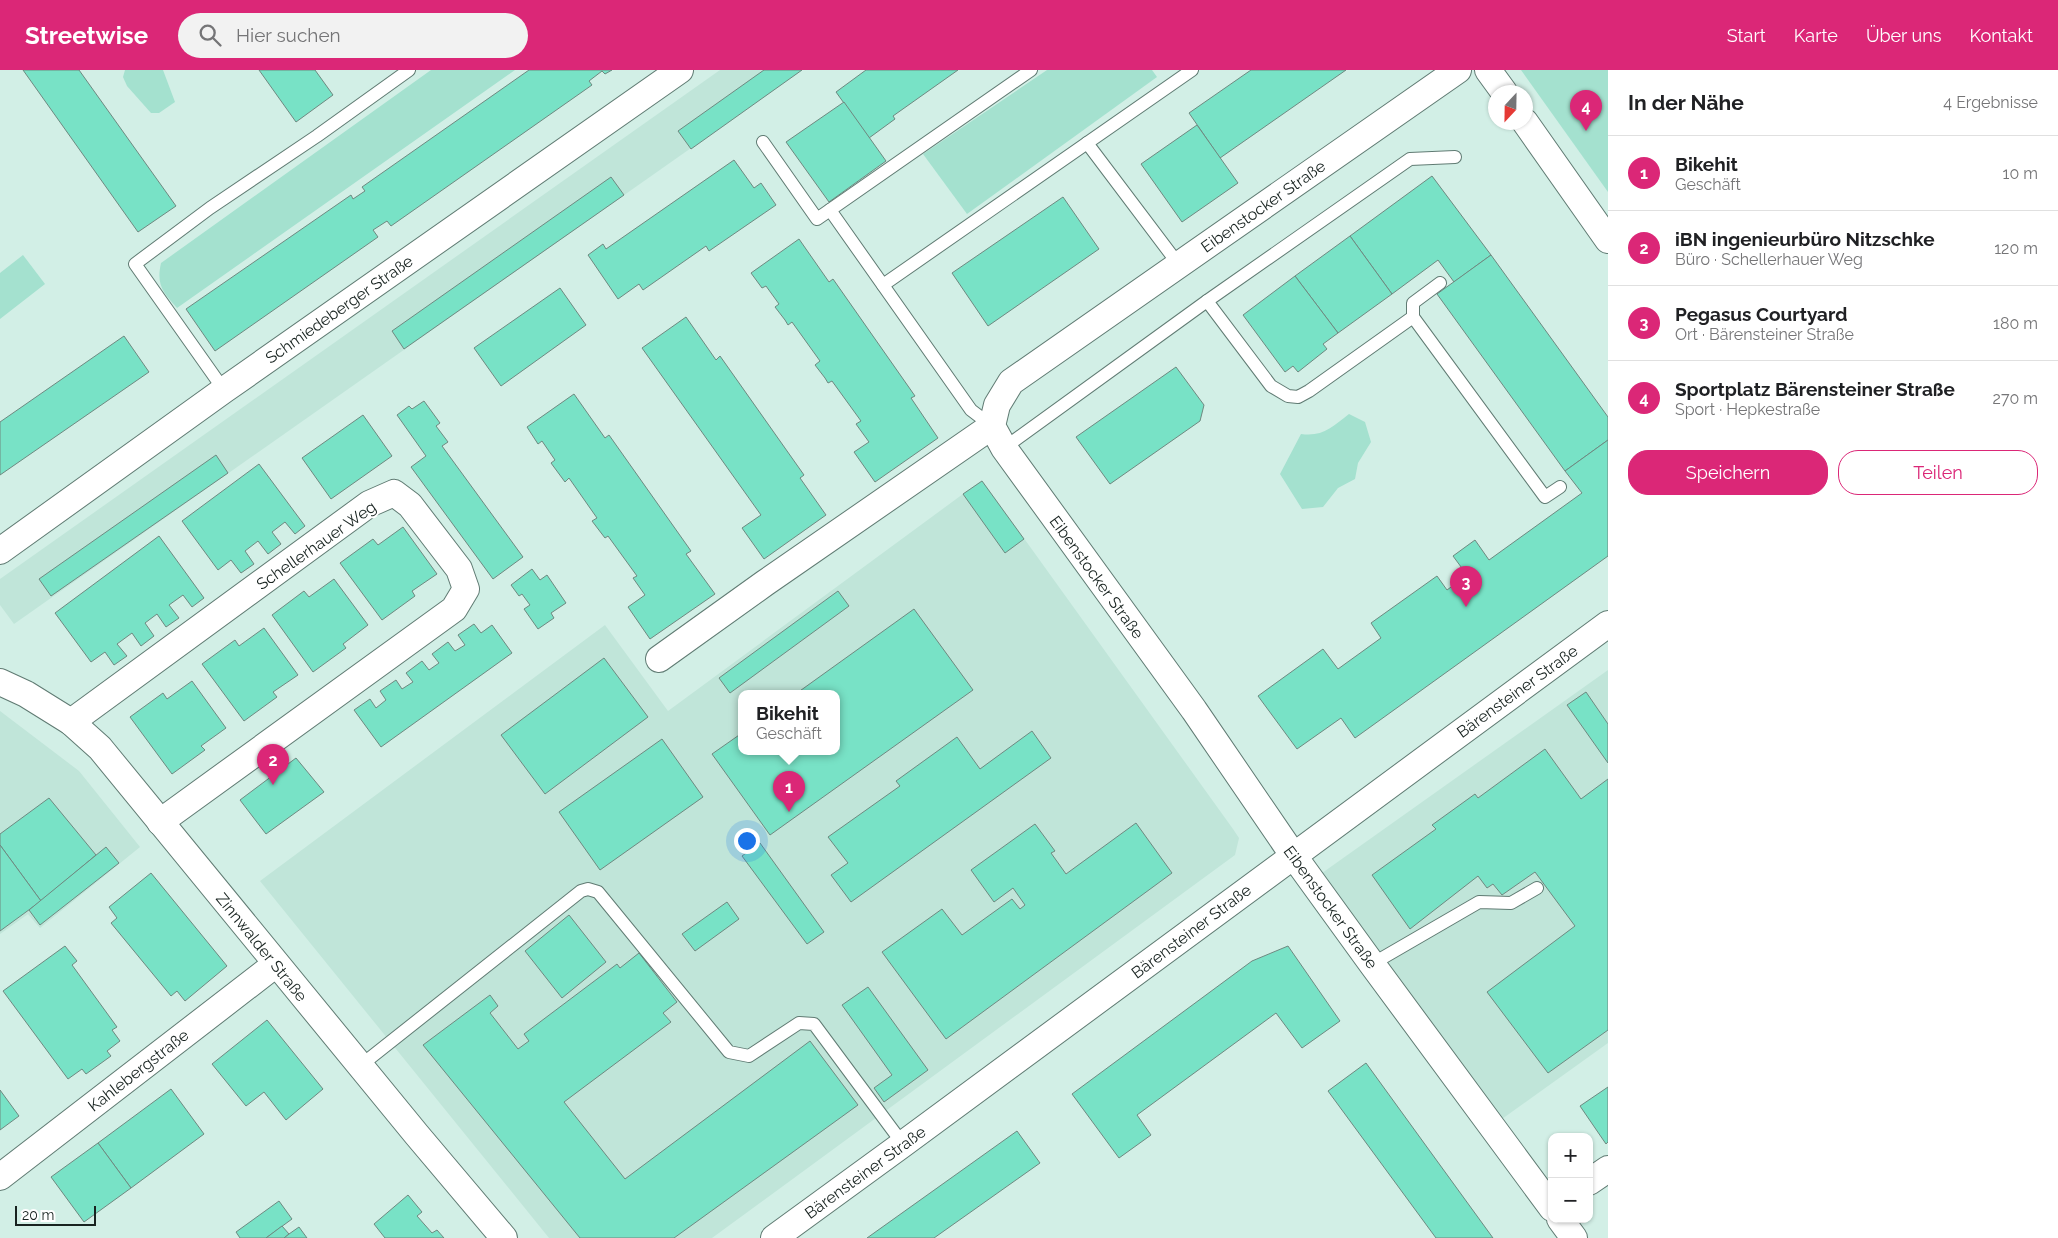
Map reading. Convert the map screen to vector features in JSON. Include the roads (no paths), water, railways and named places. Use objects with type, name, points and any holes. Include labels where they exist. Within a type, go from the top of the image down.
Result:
[{"type":"street","name":"Schmiedeberger Straße","points":[[0,551],[224,390],[680,70]]},
{"type":"street","name":"Eibenstocker Straße","points":[[1458,70],[1011,382],[997,405],[998,437],[1194,710],[1293,855],[1548,1203]]},
{"type":"street","points":[[1488,70],[1499,85]]},
{"type":"street","points":[[1531,130],[1608,240]]},
{"type":"street","points":[[659,659],[765,583],[998,437]]},
{"type":"street","name":"Schellerhauer Weg","points":[[71,722],[369,504],[394,493],[410,505],[458,569],[466,589],[454,609],[160,822]]},
{"type":"street","name":"Bärensteiner Straße","points":[[774,1238],[1608,624]]},
{"type":"street","name":"Zinnwalder Straße","points":[[0,682],[26,694],[71,722],[100,748],[360,1066],[504,1238]]},
{"type":"street","name":"Kahlebergstraße","points":[[0,1177],[276,964]]},
{"type":"street","points":[[1593,1179],[1608,1169]]},
{"type":"street","points":[[1563,1223],[1574,1238]]},
{"type":"lane","points":[[224,390],[135,264],[210,208],[317,136],[409,70]]},
{"type":"lane","points":[[763,142],[817,219],[1031,70]]},
{"type":"lane","points":[[883,285],[1192,70]]},
{"type":"lane","points":[[1087,143],[1179,265]]},
{"type":"lane","points":[[830,210],[971,410],[998,437],[1207,301],[1410,160],[1455,157]]},
{"type":"lane","points":[[1440,283],[1413,303],[1413,318],[1545,497],[1560,486]]},
{"type":"lane","points":[[1207,301],[1271,386],[1288,396],[1298,397],[1310,391],[1413,318]]},
{"type":"lane","points":[[1372,964],[1479,902],[1511,903],[1537,888]]},
{"type":"lane","points":[[360,1066],[581,892],[588,889],[598,892],[729,1052],[749,1056],[799,1023],[814,1024],[904,1144]]},
{"type":"place","name":"Sportplatz Bärensteiner Straße","points":[[1586,131]]},
{"type":"place","name":"Pegasus Courtyard","points":[[1466,607]]},
{"type":"place","name":"iBN ingenieurbüro Nitzschke","points":[[273,785]]},
{"type":"place","name":"Bikehit","points":[[789,812]]}]
